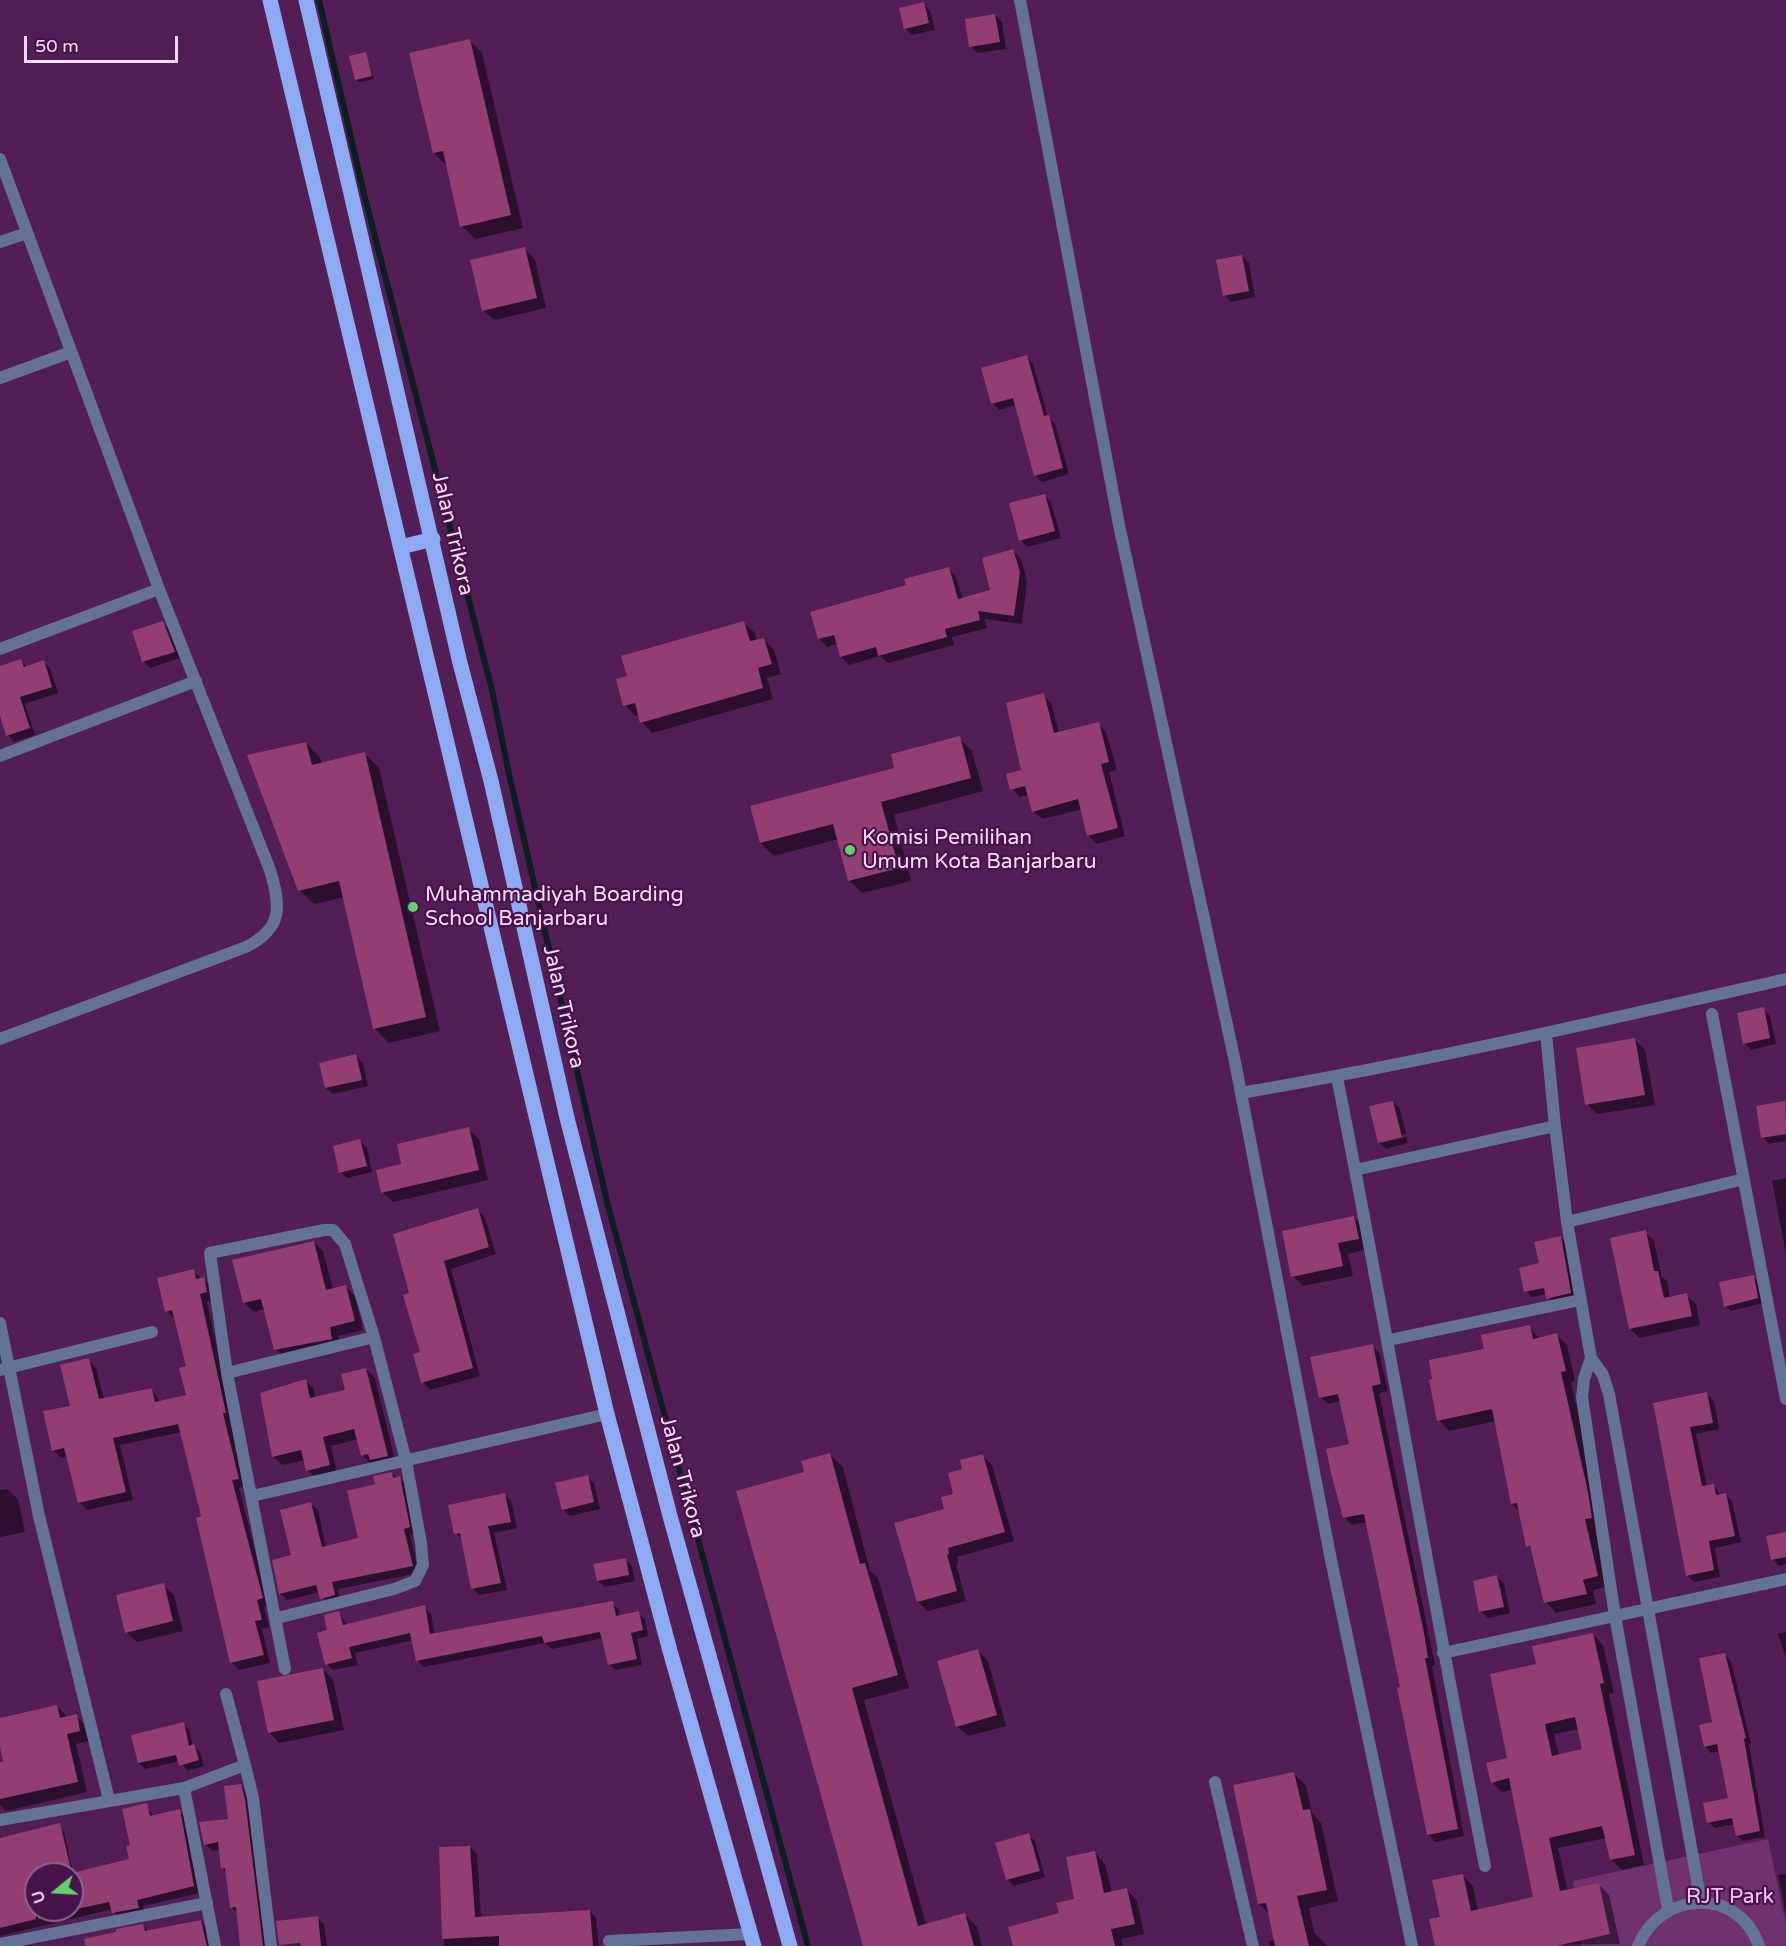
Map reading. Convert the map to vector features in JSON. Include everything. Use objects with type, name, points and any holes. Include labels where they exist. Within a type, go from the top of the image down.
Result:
[{"type":"main road","points":[[270,0],[608,1414],[670,1651],[753,1940]]},
{"type":"main road","name":"Jalan Trikora","points":[[306,0],[350,198],[433,539],[570,1130],[669,1516],[790,1946]]},
{"type":"main road","points":[[401,547],[433,539]]},
{"type":"street","points":[[1020,0],[1115,505],[1241,1093],[1331,1560],[1412,1946]]},
{"type":"street","points":[[0,159],[159,589],[270,870],[278,907],[271,930],[260,940],[246,947],[0,1038]]},
{"type":"street","points":[[0,243],[27,233]]},
{"type":"street","points":[[0,378],[71,352]]},
{"type":"street","points":[[0,649],[159,589]]},
{"type":"street","points":[[0,756],[196,681]]},
{"type":"street","points":[[1241,1093],[1337,1077],[1786,979]]},
{"type":"street","points":[[1712,1014],[1786,1399]]},
{"type":"street","points":[[1546,1033],[1567,1222],[1580,1300],[1591,1358],[1603,1375],[1609,1394],[1650,1608],[1701,1902]]},
{"type":"street","points":[[1337,1077],[1389,1340],[1443,1653],[1485,1866]]},
{"type":"street","points":[[1355,1170],[1555,1126]]},
{"type":"street","points":[[1567,1222],[1744,1179]]},
{"type":"street","points":[[277,1618],[394,1589],[415,1581],[423,1565],[406,1461],[374,1337],[345,1244],[339,1234],[333,1230],[210,1252],[227,1373],[277,1618],[285,1669]]},
{"type":"street","points":[[1389,1340],[1580,1300]]},
{"type":"street","points":[[0,1323],[5,1369],[109,1800]]},
{"type":"street","points":[[5,1369],[152,1332]]},
{"type":"street","points":[[227,1373],[374,1337]]},
{"type":"street","points":[[1591,1358],[1584,1379],[1582,1397],[1615,1616],[1668,1909]]},
{"type":"street","points":[[252,1496],[608,1414]]},
{"type":"street","points":[[1443,1653],[1786,1579]]},
{"type":"street","points":[[226,1694],[253,1797],[271,1946]]},
{"type":"street","points":[[0,1820],[184,1788],[245,1765]]},
{"type":"street","points":[[1215,1782],[1253,1946]]},
{"type":"street","points":[[184,1788],[215,1946]]},
{"type":"street","points":[[1638,1946],[1648,1928],[1668,1909],[1701,1902],[1720,1905],[1739,1914],[1749,1925],[1759,1946]]},
{"type":"street","points":[[0,1944],[207,1903]]},
{"type":"street","points":[[609,1941],[753,1940]]},
{"type":"green space","name":"RJT Park","points":[[1768,1839],[1786,1925],[1786,1946],[1581,1946],[1573,1881]]},
{"type":"building","points":[[924,2],[929,23],[904,29],[899,8]]},
{"type":"building","points":[[995,14],[1000,42],[969,47],[965,19]]},
{"type":"building","points":[[470,39],[511,215],[460,227],[443,151],[433,153],[409,53]]},
{"type":"building","points":[[366,52],[372,76],[355,80],[349,56]]},
{"type":"building","points":[[525,247],[537,298],[482,311],[470,260]]},
{"type":"building","points":[[1242,255],[1249,291],[1223,296],[1216,260]]},
{"type":"building","points":[[1027,355],[1044,416],[1049,415],[1063,468],[1034,476],[1013,398],[991,404],[981,368]]},
{"type":"building","points":[[1045,494],[1055,531],[1019,541],[1009,503]]},
{"type":"building","points":[[1013,549],[1020,572],[1014,616],[978,611],[980,620],[945,629],[947,637],[878,656],[876,647],[840,657],[834,635],[818,639],[810,612],[906,585],[904,579],[949,567],[958,599],[990,590],[982,558]]},
{"type":"building","points":[[163,621],[175,652],[142,662],[132,631]]},
{"type":"building","points":[[744,621],[750,641],[764,638],[772,664],[758,668],[763,688],[640,723],[635,703],[623,706],[616,679],[627,676],[621,656]]},
{"type":"building","points":[[21,659],[24,667],[44,660],[52,687],[20,697],[30,728],[6,736],[0,716],[0,666]]},
{"type":"building","points":[[1044,693],[1054,733],[1099,722],[1109,762],[1101,764],[1118,828],[1087,836],[1078,799],[1032,812],[1025,786],[1010,790],[1006,774],[1021,770],[1006,703]]},
{"type":"building","points":[[960,736],[971,778],[881,802],[899,868],[848,881],[833,824],[760,843],[750,806],[894,768],[891,754]]},
{"type":"building","points":[[306,742],[312,765],[365,752],[426,1017],[373,1029],[339,881],[298,891],[247,755]]},
{"type":"building","points":[[1764,1007],[1770,1038],[1743,1044],[1737,1013]]},
{"type":"building","points":[[1635,1038],[1645,1095],[1585,1105],[1576,1048]]},
{"type":"building","points":[[356,1054],[362,1080],[325,1088],[319,1063]]},
{"type":"building","points":[[1393,1101],[1402,1137],[1378,1143],[1369,1106]]},
{"type":"building","points":[[1785,1101],[1786,1134],[1761,1138],[1756,1106]]},
{"type":"building","points":[[469,1127],[479,1170],[381,1193],[376,1170],[401,1164],[397,1144]]},
{"type":"building","points":[[360,1139],[367,1166],[339,1173],[333,1146]]},
{"type":"building","points":[[478,1208],[489,1247],[444,1261],[473,1368],[421,1383],[413,1354],[420,1352],[403,1295],[409,1293],[393,1234]]},
{"type":"building","points":[[1354,1216],[1359,1239],[1338,1243],[1343,1266],[1291,1277],[1282,1231]]},
{"type":"building","points":[[1646,1230],[1654,1271],[1658,1271],[1664,1298],[1687,1293],[1692,1316],[1629,1329],[1610,1238]]},
{"type":"building","points":[[1561,1236],[1571,1293],[1546,1299],[1544,1288],[1524,1292],[1519,1268],[1539,1263],[1534,1242]]},
{"type":"building","points":[[314,1241],[326,1290],[346,1285],[355,1321],[330,1327],[332,1339],[274,1350],[261,1299],[243,1303],[232,1260]]},
{"type":"building","points":[[194,1269],[196,1279],[204,1277],[207,1292],[200,1294],[226,1413],[223,1413],[239,1479],[232,1480],[263,1598],[257,1600],[262,1620],[255,1621],[264,1655],[230,1663],[196,1518],[201,1516],[178,1424],[113,1438],[126,1492],[78,1503],[64,1448],[52,1451],[43,1411],[70,1406],[60,1365],[89,1358],[99,1399],[152,1388],[155,1402],[186,1395],[179,1368],[186,1366],[172,1310],[165,1312],[157,1278]]},
{"type":"building","points":[[1754,1275],[1758,1298],[1724,1307],[1719,1282]]},
{"type":"building","points":[[1530,1325],[1533,1339],[1557,1333],[1566,1371],[1561,1372],[1588,1492],[1592,1518],[1585,1519],[1598,1576],[1583,1580],[1587,1594],[1544,1603],[1530,1546],[1526,1547],[1517,1503],[1511,1504],[1492,1409],[1437,1421],[1429,1380],[1432,1379],[1429,1360],[1484,1349],[1481,1335]]},
{"type":"building","points":[[1373,1344],[1381,1384],[1372,1386],[1424,1633],[1428,1658],[1425,1658],[1458,1829],[1427,1835],[1397,1688],[1400,1687],[1364,1514],[1343,1518],[1326,1449],[1349,1444],[1338,1394],[1319,1398],[1310,1357]]},
{"type":"building","points":[[366,1368],[388,1456],[370,1460],[368,1454],[361,1456],[354,1429],[323,1437],[330,1465],[306,1471],[301,1450],[272,1457],[260,1393],[306,1379],[310,1398],[345,1390],[341,1374]]},
{"type":"building","points":[[1707,1392],[1713,1423],[1690,1427],[1702,1486],[1714,1484],[1716,1495],[1726,1493],[1735,1536],[1709,1541],[1714,1570],[1686,1576],[1653,1403]]},
{"type":"building","points":[[830,1453],[860,1564],[865,1563],[898,1675],[852,1688],[918,1926],[965,1913],[974,1946],[863,1946],[736,1491],[804,1472],[801,1461]]},
{"type":"building","points":[[983,1454],[1005,1532],[948,1548],[949,1554],[947,1555],[957,1591],[917,1602],[894,1523],[944,1509],[941,1497],[953,1494],[948,1473],[962,1469],[960,1460]]},
{"type":"building","points":[[392,1472],[393,1478],[400,1476],[410,1527],[404,1529],[413,1566],[332,1582],[335,1595],[320,1599],[316,1585],[279,1594],[272,1560],[291,1555],[280,1510],[311,1502],[322,1547],[358,1538],[347,1491],[375,1484],[373,1476]]},
{"type":"building","points":[[588,1475],[594,1502],[562,1510],[555,1483]]},
{"type":"building","points":[[505,1493],[511,1522],[488,1526],[501,1583],[471,1589],[460,1533],[454,1534],[448,1505]]},
{"type":"building","points":[[1786,1532],[1786,1557],[1771,1560],[1766,1536]]},
{"type":"building","points":[[626,1558],[629,1575],[597,1581],[593,1564]]},
{"type":"building","points":[[1497,1575],[1504,1607],[1479,1612],[1473,1581]]},
{"type":"building","points":[[164,1583],[173,1621],[125,1633],[116,1595]]},
{"type":"building","points":[[613,1601],[616,1616],[639,1611],[643,1630],[631,1633],[637,1659],[608,1665],[600,1632],[544,1643],[542,1636],[416,1661],[410,1633],[349,1647],[352,1658],[325,1665],[317,1633],[327,1630],[324,1615],[339,1611],[343,1625],[425,1605],[430,1634]]},
{"type":"building","points":[[1593,1633],[1604,1683],[1600,1684],[1635,1855],[1610,1860],[1602,1826],[1549,1838],[1560,1891],[1599,1883],[1610,1934],[1556,1946],[1435,1946],[1429,1919],[1440,1917],[1432,1880],[1463,1874],[1471,1911],[1533,1897],[1509,1778],[1491,1783],[1486,1763],[1507,1758],[1490,1674],[1536,1664],[1532,1646]],"holes":[[[1575,1717],[1582,1749],[1552,1756],[1545,1724]]]},
{"type":"building","points":[[978,1649],[997,1715],[956,1727],[937,1661]]},
{"type":"building","points":[[1725,1653],[1746,1738],[1744,1739],[1760,1831],[1736,1836],[1732,1818],[1707,1823],[1703,1803],[1728,1798],[1717,1744],[1704,1747],[1699,1725],[1712,1722],[1699,1658]]},
{"type":"building","points":[[323,1668],[334,1720],[268,1733],[257,1681]]},
{"type":"building","points":[[57,1705],[60,1718],[77,1714],[80,1731],[67,1734],[78,1782],[0,1799],[0,1762],[3,1762],[0,1747],[0,1718]]},
{"type":"building","points":[[184,1722],[189,1746],[194,1744],[199,1760],[179,1766],[176,1755],[138,1763],[131,1735]]},
{"type":"building","points":[[1294,1772],[1303,1810],[1310,1809],[1327,1890],[1297,1896],[1309,1946],[1275,1946],[1266,1903],[1258,1904],[1233,1785]]},
{"type":"building","points":[[241,1784],[245,1799],[263,1946],[240,1946],[236,1907],[230,1908],[225,1868],[221,1869],[218,1842],[204,1845],[199,1822],[228,1819],[224,1786]]},
{"type":"building","points":[[147,1803],[150,1816],[180,1809],[194,1886],[137,1900],[139,1908],[112,1913],[109,1902],[84,1907],[84,1870],[129,1859],[126,1846],[130,1845],[122,1809]]},
{"type":"building","points":[[60,1823],[69,1862],[24,1862],[24,1922],[0,1928],[0,1838]]},
{"type":"building","points":[[1029,1833],[1040,1871],[1006,1880],[995,1843]]},
{"type":"building","points":[[470,1846],[475,1917],[590,1910],[593,1946],[499,1946],[499,1936],[442,1939],[439,1847]]},
{"type":"building","points":[[1095,1851],[1104,1893],[1127,1888],[1135,1924],[1111,1929],[1115,1946],[1013,1946],[1008,1927],[1059,1913],[1056,1903],[1074,1899],[1066,1857]]},
{"type":"building","points":[[318,1916],[321,1946],[301,1946],[300,1943],[279,1945],[276,1921]]},
{"type":"building","points":[[201,1920],[207,1946],[85,1946],[84,1939],[116,1932],[116,1929],[143,1924],[145,1931]]},
{"type":"waterway","points":[[319,0],[364,194],[492,690],[509,774],[607,1202],[808,1946]]},
{"type":"place","name":"Komisi Pemilihan Umum Kota Banjarbaru","points":[[850,850]]},
{"type":"place","name":"Muhammadiyah Boarding School Banjarbaru","points":[[413,907]]}]
